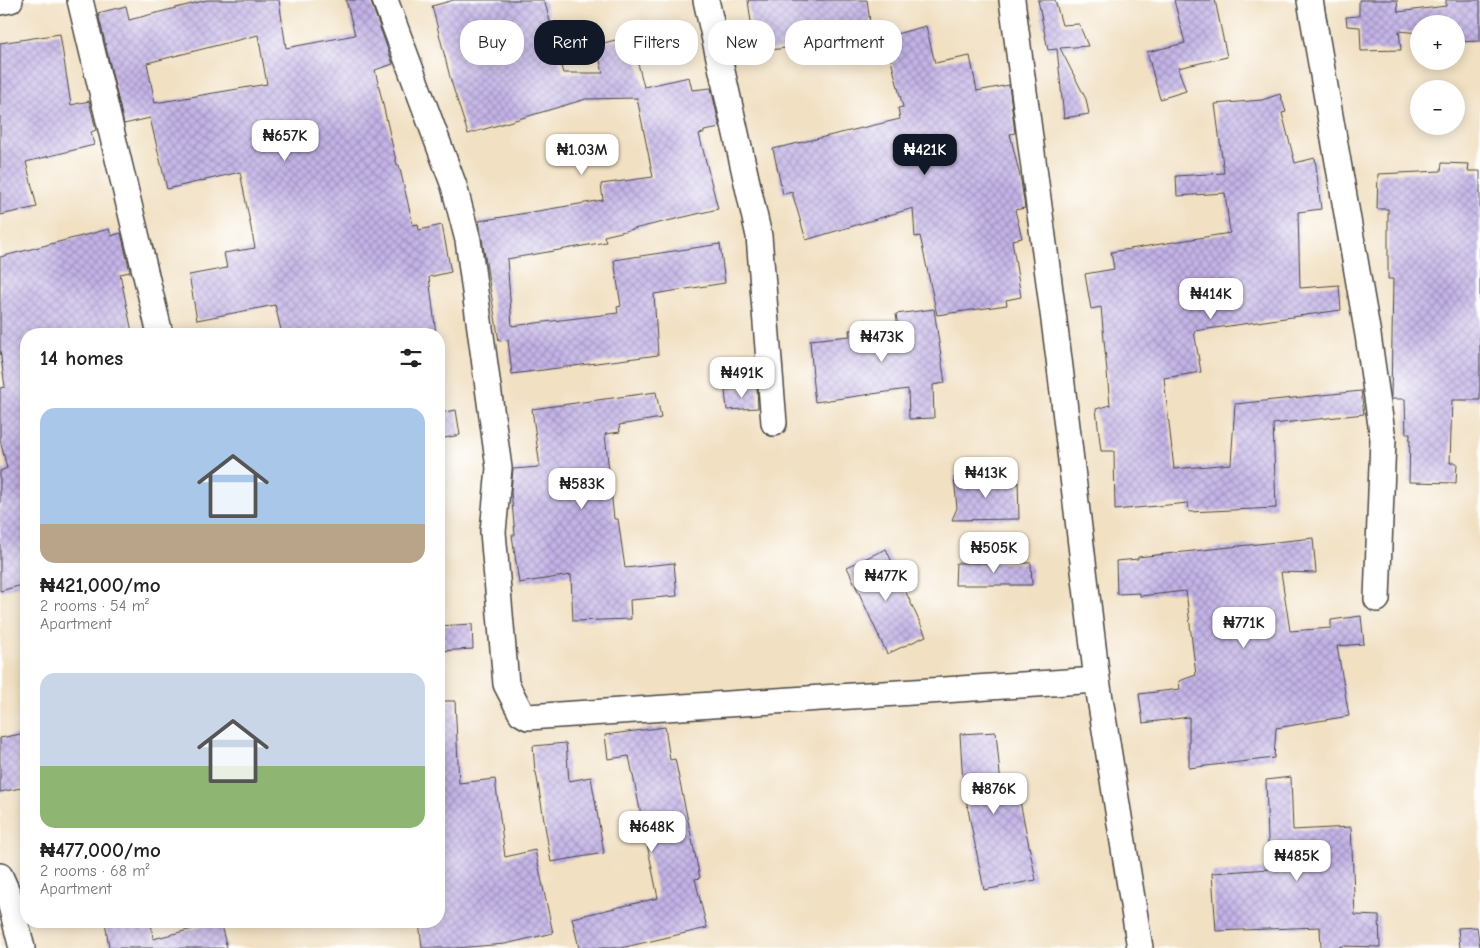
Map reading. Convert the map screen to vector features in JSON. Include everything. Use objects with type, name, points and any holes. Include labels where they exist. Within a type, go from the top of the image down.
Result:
[{"type":"street","points":[[0,2],[10,0]]},
{"type":"street","points":[[80,0],[159,328]]},
{"type":"street","points":[[385,0],[454,186],[468,240],[499,468],[493,532],[506,684],[521,712],[528,717],[1097,680]]},
{"type":"street","points":[[706,0],[759,236],[774,423]]},
{"type":"street","points":[[1012,0],[1059,359],[1097,680],[1140,948]]},
{"type":"street","points":[[1310,0],[1368,335],[1383,439],[1377,599]]},
{"type":"street","points":[[0,876],[8,894],[22,948]]},
{"type":"building","points":[[207,0],[279,0],[286,48],[355,35],[346,0],[371,0],[393,64],[375,70],[413,225],[418,224],[419,230],[442,225],[451,272],[429,277],[435,328],[281,328],[275,305],[197,320],[189,275],[227,268],[224,253],[255,248],[240,172],[167,189],[150,118],[124,124],[98,13],[126,6],[129,20]],"holes":[[[258,35],[267,84],[155,103],[147,63]]]},
{"type":"building","points":[[454,0],[544,0],[550,20],[534,20],[534,65],[561,65],[563,73],[603,73],[601,65],[605,65],[605,43],[615,40],[615,65],[638,65],[644,87],[689,77],[692,90],[711,88],[720,128],[704,131],[704,133],[699,134],[718,209],[604,236],[606,242],[507,259],[512,326],[618,313],[617,307],[621,306],[614,260],[720,244],[725,283],[654,294],[658,355],[512,374],[508,340],[499,341],[479,221],[603,200],[601,184],[653,177],[637,98],[586,99],[468,134],[451,81],[432,6]]},
{"type":"building","points":[[748,0],[867,0],[870,20],[785,20],[785,48],[775,49],[775,20],[751,20]]},
{"type":"building","points":[[1038,0],[1055,0],[1062,25],[1079,24],[1088,46],[1060,48],[1086,99],[1089,114],[1064,118],[1057,49],[1048,50]]},
{"type":"building","points":[[1174,0],[1215,0],[1227,57],[1178,68],[1186,91],[1160,99],[1147,52],[1185,43]]},
{"type":"building","points":[[1359,0],[1397,0],[1398,12],[1446,6],[1446,0],[1480,0],[1480,41],[1465,42],[1465,15],[1410,15],[1410,32],[1399,31],[1401,50],[1361,51],[1360,27],[1347,26],[1346,17],[1359,16]]},
{"type":"building","points":[[926,26],[935,63],[970,56],[977,91],[1009,85],[1015,133],[1010,134],[1025,208],[1015,210],[1022,238],[1012,240],[1021,297],[1006,300],[1007,305],[937,315],[920,236],[915,237],[913,208],[806,240],[792,192],[783,194],[773,149],[900,119],[898,108],[903,107],[892,65],[902,65],[902,32]]},
{"type":"building","points":[[60,34],[71,105],[89,101],[96,130],[91,132],[94,145],[26,162],[37,207],[0,215],[0,43]]},
{"type":"building","points":[[1280,94],[1286,112],[1282,113],[1295,163],[1315,158],[1321,209],[1298,212],[1300,288],[1339,285],[1341,310],[1194,331],[1201,372],[1164,378],[1174,469],[1231,464],[1235,404],[1361,391],[1364,414],[1273,424],[1276,508],[1189,512],[1188,503],[1115,510],[1114,451],[1101,451],[1096,409],[1110,405],[1101,307],[1091,309],[1085,274],[1114,269],[1111,252],[1230,233],[1225,193],[1177,196],[1176,176],[1224,173],[1215,104],[1262,100]]},
{"type":"building","points":[[1442,163],[1469,164],[1468,171],[1480,171],[1480,400],[1452,400],[1450,463],[1457,463],[1456,483],[1409,482],[1410,434],[1406,434],[1405,399],[1392,399],[1391,397],[1393,279],[1388,279],[1388,209],[1377,209],[1378,174],[1441,171]]},
{"type":"building","points":[[109,229],[111,236],[121,233],[130,272],[120,274],[131,328],[20,328],[20,586],[0,591],[0,471],[7,468],[0,440],[0,388],[5,387],[0,350],[0,257]]},
{"type":"building","points":[[934,309],[945,383],[933,385],[934,418],[909,419],[908,389],[815,402],[810,340],[850,336],[849,330],[898,327],[896,314]]},
{"type":"building","points":[[757,387],[758,408],[727,410],[725,390]]},
{"type":"building","points":[[656,392],[661,418],[619,425],[620,432],[605,434],[614,519],[618,519],[625,568],[674,563],[677,596],[630,600],[631,619],[573,621],[571,575],[519,583],[512,535],[515,535],[511,492],[513,469],[540,467],[532,409]]},
{"type":"building","points":[[456,410],[460,435],[445,438],[445,412]]},
{"type":"building","points":[[973,476],[974,481],[1018,479],[1019,519],[952,520],[957,508],[954,477]]},
{"type":"building","points":[[1313,538],[1316,573],[1281,572],[1290,631],[1331,628],[1331,620],[1361,616],[1364,644],[1337,646],[1349,716],[1276,728],[1274,758],[1189,768],[1189,717],[1143,723],[1139,694],[1180,689],[1179,681],[1196,675],[1186,591],[1140,596],[1140,593],[1117,594],[1116,561]]},
{"type":"building","points":[[886,549],[926,636],[887,654],[847,567]]},
{"type":"building","points":[[956,563],[1031,563],[1032,585],[955,585]]},
{"type":"building","points":[[472,624],[473,649],[445,651],[445,626]]},
{"type":"building","points":[[445,701],[455,701],[459,783],[495,779],[505,857],[535,850],[553,933],[505,944],[456,948],[422,948],[420,928],[445,928]]},
{"type":"building","points":[[665,727],[670,760],[675,759],[700,878],[695,879],[707,928],[621,948],[579,948],[572,918],[658,898],[629,756],[608,759],[605,735]]},
{"type":"building","points":[[996,732],[1001,785],[1016,782],[1036,880],[984,890],[963,784],[960,734]]},
{"type":"building","points":[[20,734],[20,788],[0,792],[0,738]]},
{"type":"building","points":[[566,743],[569,781],[591,777],[604,853],[551,862],[535,772],[533,746]]},
{"type":"building","points":[[1291,777],[1293,830],[1351,827],[1355,915],[1379,916],[1380,947],[1340,946],[1340,948],[1321,948],[1320,927],[1216,931],[1212,873],[1269,869],[1266,780]]},
{"type":"building","points":[[1477,927],[1480,948],[1460,948],[1458,928]]},
{"type":"building","points":[[106,928],[152,928],[153,939],[196,928],[222,928],[227,948],[109,948]]}]
